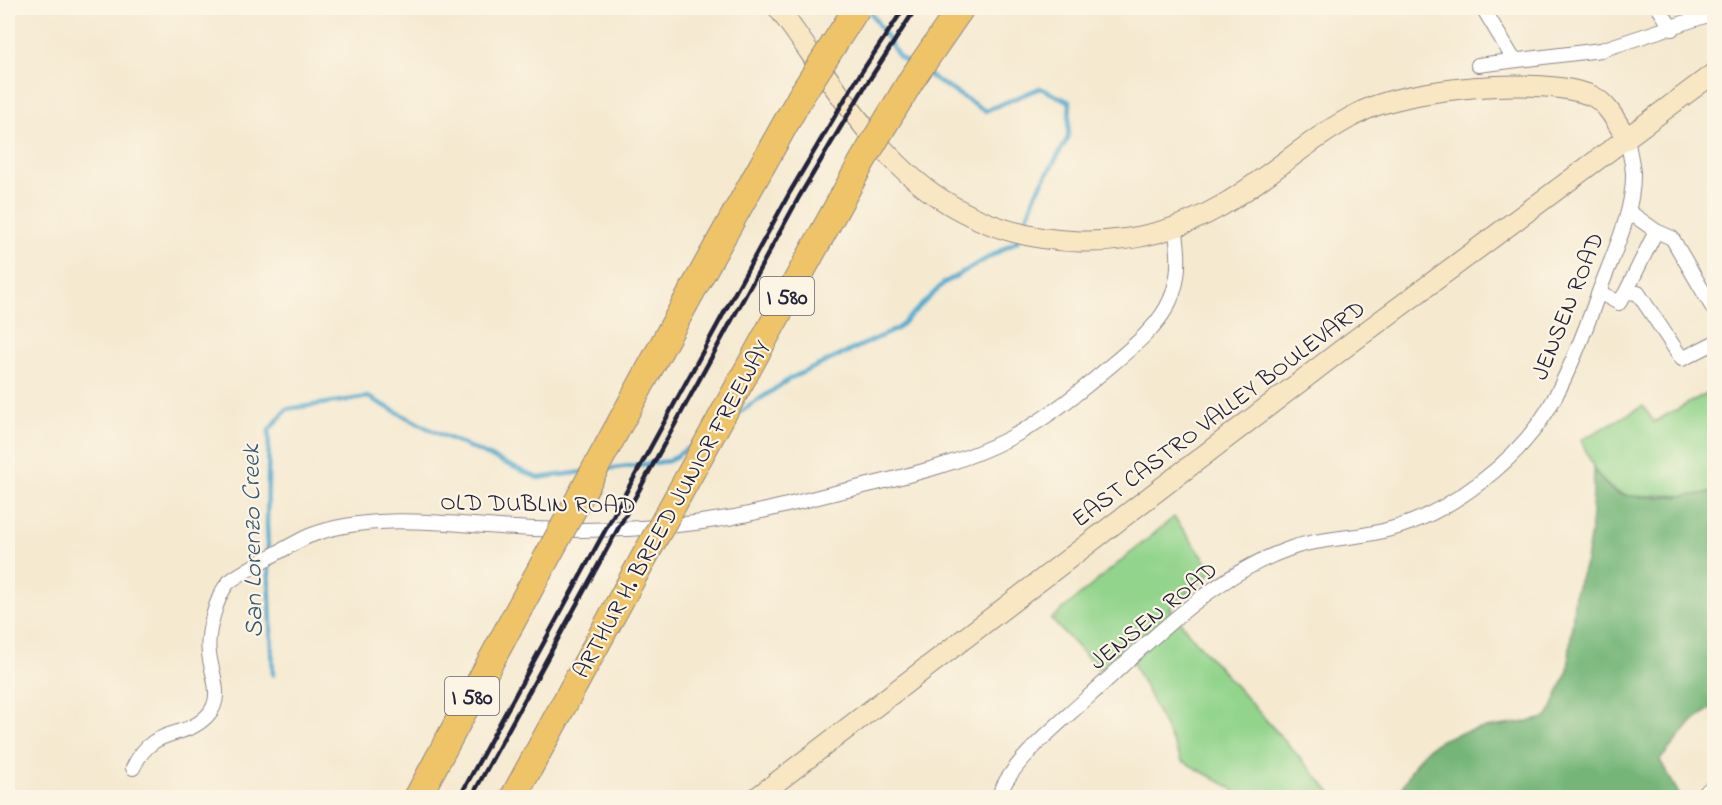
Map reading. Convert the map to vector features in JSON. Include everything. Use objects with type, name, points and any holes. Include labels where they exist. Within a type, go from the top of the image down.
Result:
[{"type":"highway","name":"I 580","points":[[417,798],[686,302],[802,94],[857,8]]},
{"type":"highway","name":"ARTHUR H. BREED JUNIOR FREEWAY","points":[[513,798],[852,178],[912,80],[961,8]]},
{"type":"main road","points":[[778,8],[887,153],[916,181],[941,199],[994,225],[1046,238],[1104,241],[1166,231],[1230,201],[1322,135],[1361,111],[1402,97],[1451,88],[1556,86],[1594,97],[1606,108],[1627,139]]},
{"type":"main road","name":"EAST CASTRO VALLEY BOULEVARD","points":[[756,798],[1348,345],[1714,73]]},
{"type":"street","points":[[1483,8],[1514,60]]},
{"type":"street","points":[[1659,8],[1672,29]]},
{"type":"street","points":[[1478,64],[1601,50],[1672,29],[1714,13]]},
{"type":"street","name":"JENSEN ROAD","points":[[998,798],[1027,754],[1122,666],[1213,591],[1249,567],[1287,549],[1382,531],[1428,516],[1473,489],[1523,442],[1553,401],[1581,342],[1628,211],[1633,173],[1627,139]]},
{"type":"street","points":[[1628,211],[1656,231],[1672,238],[1714,310]]},
{"type":"street","name":"OLD DUBLIN ROAD","points":[[133,768],[140,753],[162,735],[193,726],[208,716],[215,702],[216,687],[208,653],[208,633],[228,583],[309,537],[345,526],[385,522],[535,530],[628,529],[678,525],[727,518],[914,475],[957,461],[1012,437],[1070,399],[1140,341],[1158,322],[1170,304],[1180,267],[1166,231]]},
{"type":"street","points":[[1599,292],[1618,303],[1626,292],[1656,231]]},
{"type":"street","points":[[1626,292],[1638,292],[1682,359],[1714,343]]},
{"type":"street","points":[[1700,798],[1714,785]]},
{"type":"green space","points":[[1714,389],[1714,490],[1696,496],[1636,497],[1624,495],[1600,478],[1581,440],[1643,406],[1654,422]]},
{"type":"green space","points":[[1594,470],[1610,489],[1624,495],[1681,496],[1714,490],[1714,706],[1692,722],[1660,760],[1680,796],[1397,797],[1420,757],[1431,746],[1446,738],[1480,729],[1548,717],[1568,670],[1575,593],[1586,561],[1591,531]]},
{"type":"green space","points":[[1174,517],[1213,571],[1170,608],[1191,636],[1335,797],[1239,797],[1230,787],[1182,761],[1126,649],[1099,670],[1051,619]]},
{"type":"waterway","name":"San Lorenzo Creek","points":[[868,8],[899,57],[913,66]]},
{"type":"waterway","name":"San Lorenzo Creek","points":[[925,73],[985,111],[1040,88],[1070,102],[1068,138],[1035,195],[1023,229]]},
{"type":"waterway","name":"San Lorenzo Creek","points":[[733,417],[791,378],[897,329],[944,283],[1019,240]]},
{"type":"waterway","name":"San Lorenzo Creek","points":[[273,675],[267,524],[269,430],[287,409],[368,397],[433,431],[538,478],[583,472]]},
{"type":"waterway","name":"San Lorenzo Creek","points":[[606,469],[669,461],[694,444]]},
{"type":"railway","points":[[459,798],[790,192],[855,82],[904,8]]},
{"type":"railway","points":[[471,798],[799,197],[864,88],[916,8]]}]
